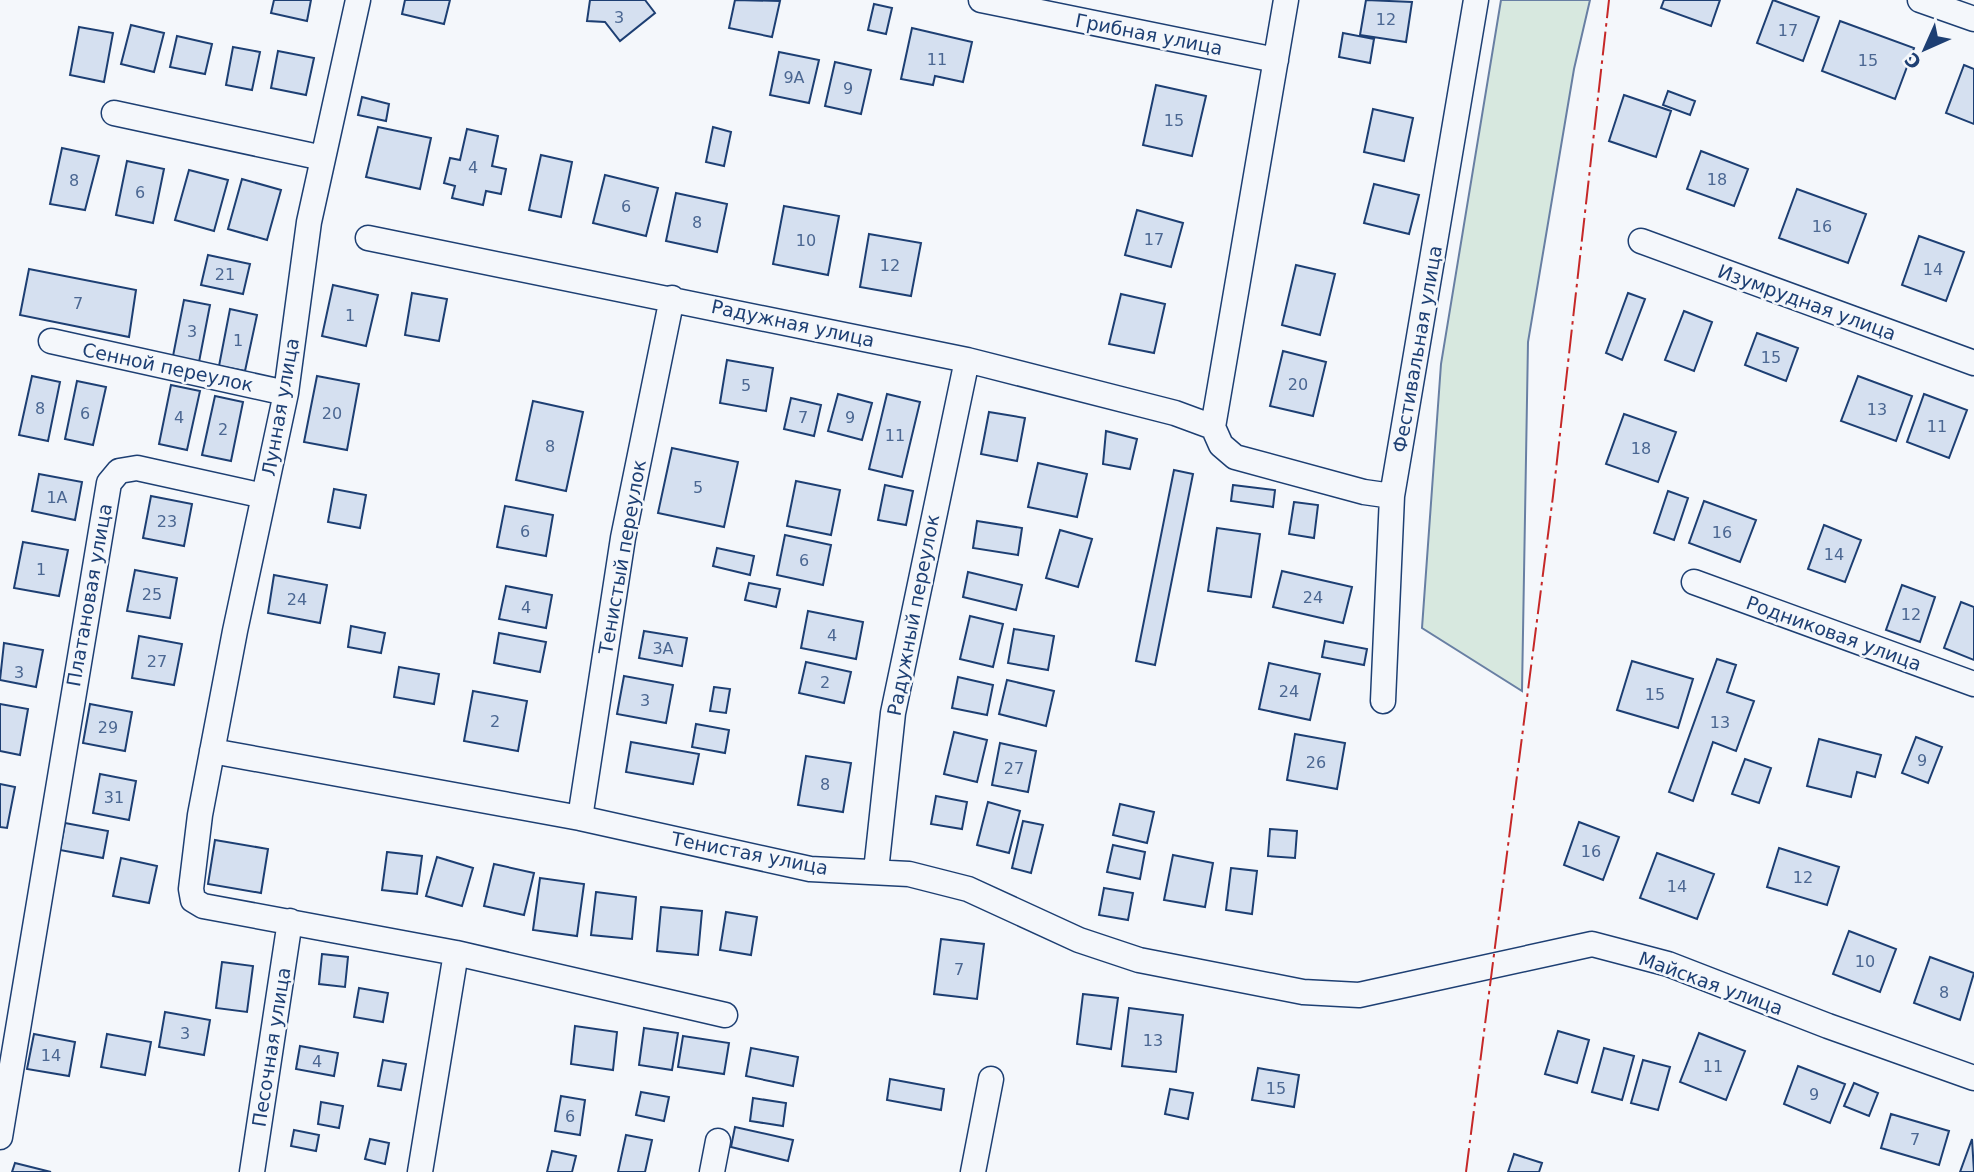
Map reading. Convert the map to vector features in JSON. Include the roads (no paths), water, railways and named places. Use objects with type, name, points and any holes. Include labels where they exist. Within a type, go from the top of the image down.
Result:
[{"type":"street","name":"Лунная улица","points":[[290,921],[203,906],[193,900],[191,889],[200,815],[212,751],[286,393],[309,222],[358,0]]},
{"type":"street","name":"Грибная улица","points":[[981,0],[1276,60]]},
{"type":"street","points":[[1286,0],[1213,427],[1221,445],[1235,457],[1364,492],[1392,496]]},
{"type":"street","name":"Фестивальная улица","points":[[1382,701],[1392,496],[1476,0]]},
{"type":"street","points":[[1920,0],[1974,19]]},
{"type":"street","points":[[114,113],[323,158]]},
{"type":"street","name":"Радужная улица","points":[[368,238],[967,360],[1175,413],[1213,427]]},
{"type":"street","name":"Изумрудная улица","points":[[1641,242],[1974,363]]},
{"type":"street","name":"Тенистый переулок","points":[[580,818],[623,538],[672,298]]},
{"type":"street","name":"Сенной переулок","points":[[51,341],[286,393]]},
{"type":"street","name":"Радужный переулок","points":[[876,872],[893,713],[967,360]]},
{"type":"street","name":"Платановая улица","points":[[0,1137],[42,869],[109,483],[119,471],[137,468],[264,496]]},
{"type":"street","name":"Родниковая улица","points":[[1695,582],[1974,684]]},
{"type":"street","name":"Тенистая улица","points":[[212,751],[580,818],[810,869],[909,874],[968,889],[1079,940],[1139,960],[1303,992],[1359,995]]},
{"type":"street","points":[[290,921],[456,953],[725,1015]]},
{"type":"street","name":"Песочная улица","points":[[252,1172],[290,921]]},
{"type":"street","name":"Майская улица","points":[[1359,995],[1592,944],[1668,964],[1828,1026],[1974,1078]]},
{"type":"street","points":[[420,1172],[456,953]]},
{"type":"street","points":[[974,1172],[991,1079]]},
{"type":"street","points":[[712,1172],[719,1141]]}]
